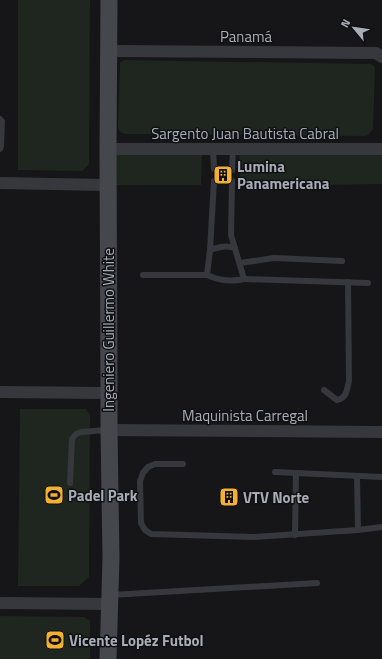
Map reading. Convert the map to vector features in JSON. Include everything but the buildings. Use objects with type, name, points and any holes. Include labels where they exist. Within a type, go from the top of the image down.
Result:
[{"type":"street","name":"Ingeniero Guillermo White","points":[[108,659],[111,558],[108,185],[109,0]]},
{"type":"street","name":"Panamá","points":[[108,51],[376,53],[382,57]]},
{"type":"street","name":"Sargento Juan Bautista Cabral","points":[[108,148],[382,149]]},
{"type":"street","points":[[0,183],[108,185]]},
{"type":"street","points":[[0,392],[109,393]]},
{"type":"street","name":"Maquinista Carregal","points":[[109,430],[382,432]]},
{"type":"street","points":[[0,603],[110,599]]},
{"type":"lane","points":[[0,119],[2,121],[0,149]]},
{"type":"lane","points":[[213,149],[214,169]]},
{"type":"lane","points":[[232,170],[233,149]]},
{"type":"lane","points":[[207,275],[214,181]]},
{"type":"lane","points":[[232,181],[231,235],[244,279]]},
{"type":"lane","points":[[210,250],[223,246],[235,248]]},
{"type":"lane","points":[[240,263],[274,258],[342,261]]},
{"type":"lane","points":[[143,275],[207,275],[226,281],[244,279],[368,283]]},
{"type":"lane","points":[[324,390],[338,400],[342,399],[346,394],[349,381],[348,282]]},
{"type":"lane","points":[[70,483],[72,439],[76,434],[81,432],[109,430]]},
{"type":"lane","points":[[183,464],[155,464],[148,467],[143,473],[140,481],[141,523],[145,530],[151,534],[246,537],[295,535],[382,527]]},
{"type":"lane","points":[[275,472],[382,477]]},
{"type":"lane","points":[[295,535],[296,473]]},
{"type":"lane","points":[[357,476],[358,530]]},
{"type":"lane","points":[[110,599],[317,583]]},
{"type":"shaded area","points":[[18,0],[90,0],[89,164],[82,171],[18,170]]},
{"type":"shaded area","points":[[125,60],[370,64],[375,68],[373,129],[368,135],[365,136],[122,133],[118,126],[120,63]]},
{"type":"shaded area","points":[[108,149],[202,149],[201,185],[108,185]]},
{"type":"shaded area","points":[[239,149],[382,149],[382,184],[240,186]]},
{"type":"shaded area","name":"Padel Park","points":[[20,409],[86,409],[90,414],[89,577],[79,586],[18,586]]},
{"type":"shaded area","name":"Vicente Lopéz Futbol","points":[[0,616],[84,617],[90,621],[90,659],[0,659]]},
{"type":"place","name":"Lumina Panamericana","points":[[223,175]]},
{"type":"place","name":"Padel Park","points":[[54,495]]},
{"type":"place","name":"VTV Norte","points":[[229,497]]},
{"type":"place","name":"Vicente Lopéz Futbol","points":[[55,640]]}]
